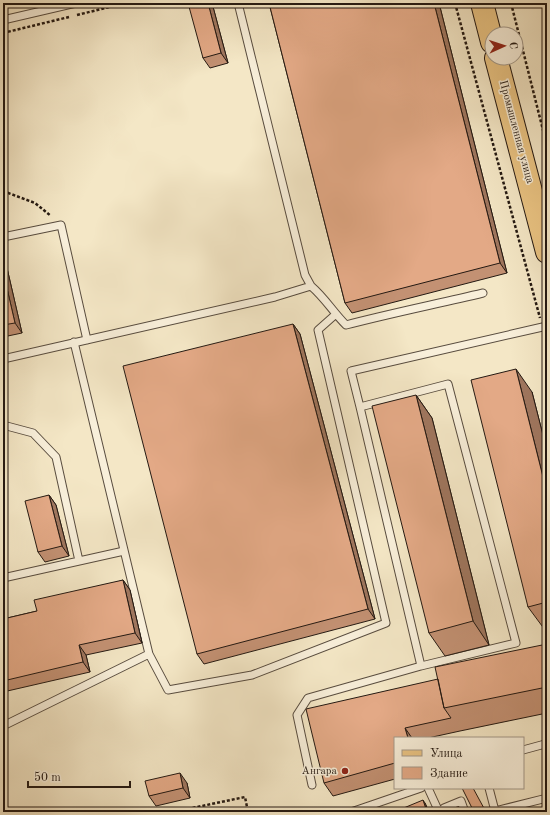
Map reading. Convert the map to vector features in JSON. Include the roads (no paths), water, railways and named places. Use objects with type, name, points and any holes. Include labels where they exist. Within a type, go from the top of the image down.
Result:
[{"type":"main road","points":[[482,3],[488,26]]},
{"type":"main road","name":"Промышленная улица","points":[[498,66],[547,252]]},
{"type":"lane","points":[[3,20],[76,3]]},
{"type":"lane","points":[[238,3],[305,275],[311,286],[324,296],[336,314],[346,325],[406,309],[420,308],[483,293]]},
{"type":"lane","points":[[3,237],[60,225],[87,340]]},
{"type":"lane","points":[[3,359],[275,297],[311,286]]},
{"type":"lane","points":[[74,342],[149,654],[168,690],[252,675],[386,623],[318,330],[336,314]]},
{"type":"lane","points":[[421,666],[351,371],[544,326]]},
{"type":"lane","points":[[312,785],[297,715],[308,698],[421,666],[516,643],[448,384],[360,407]]},
{"type":"lane","points":[[3,425],[33,433],[56,457],[79,561]]},
{"type":"lane","points":[[3,578],[124,551]]},
{"type":"lane","points":[[3,726],[149,654]]},
{"type":"lane","points":[[524,750],[545,744],[547,748]]},
{"type":"lane","points":[[351,812],[418,789]]},
{"type":"lane","points":[[428,789],[439,812],[444,808],[461,801],[465,812]]},
{"type":"lane","points":[[489,789],[495,811],[547,798]]},
{"type":"place","name":"Ангара","points":[[345,771]]}]
